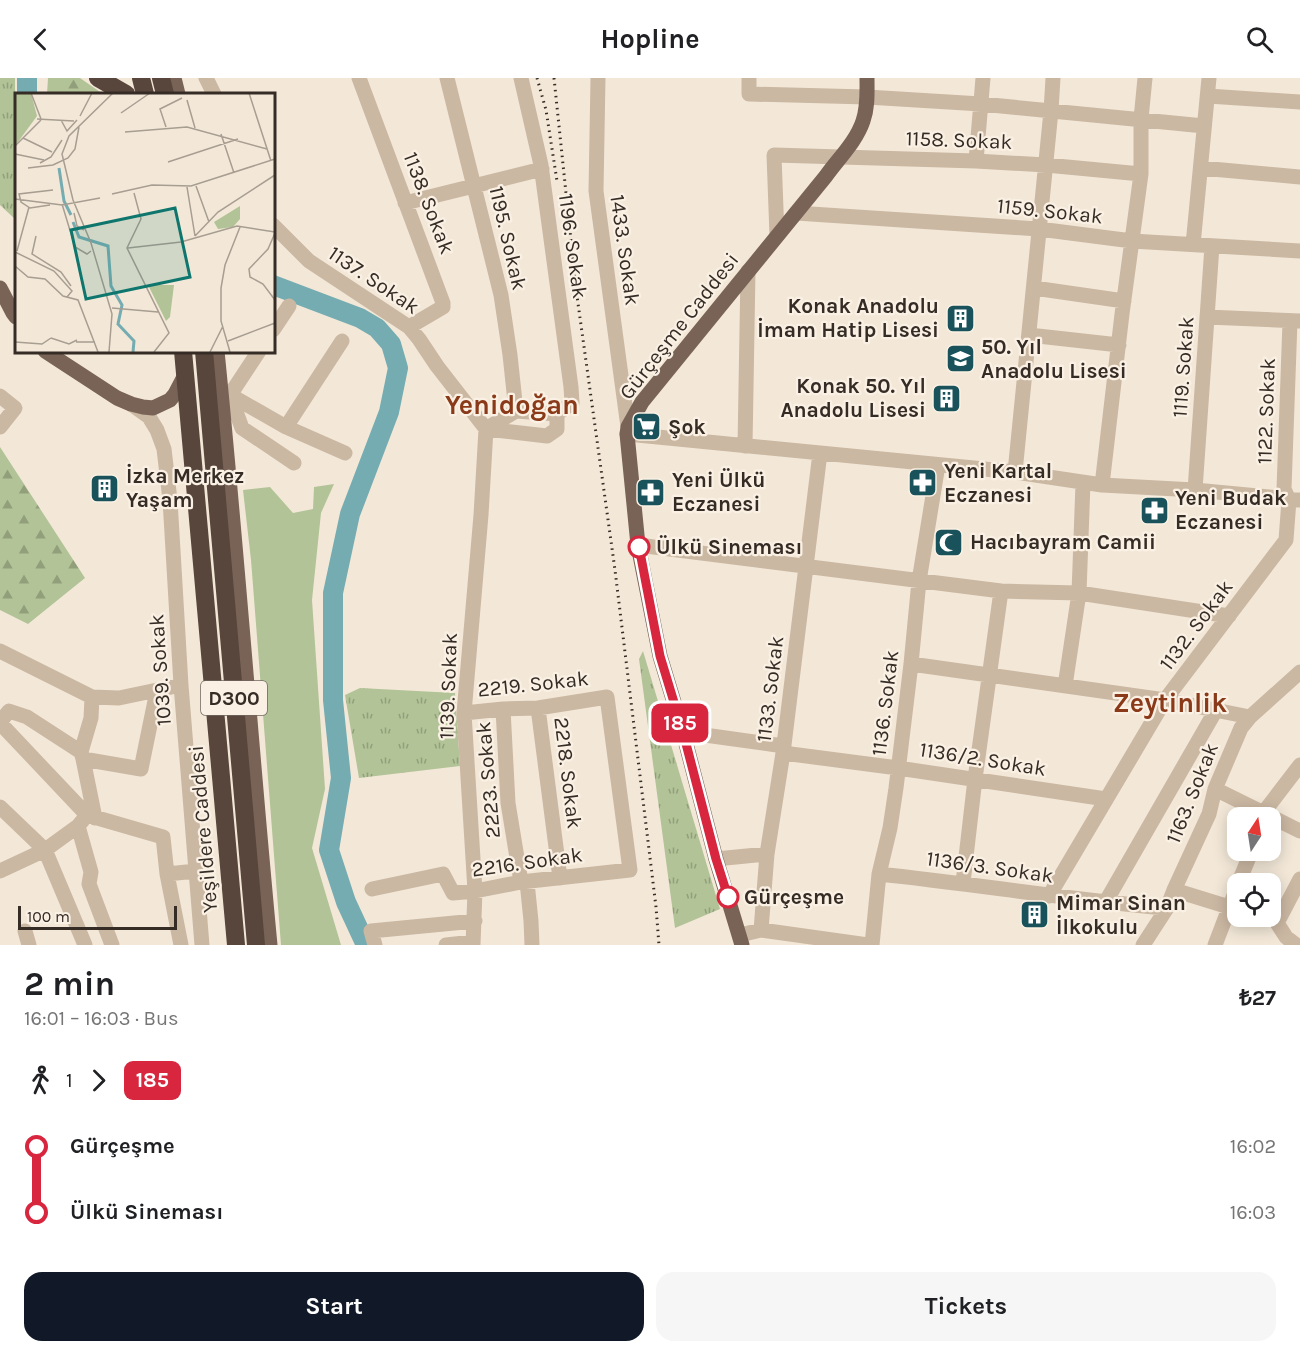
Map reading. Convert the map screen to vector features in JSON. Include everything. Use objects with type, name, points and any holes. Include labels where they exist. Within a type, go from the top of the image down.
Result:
[{"type":"highway","points":[[98,78],[124,93]]},
{"type":"highway","points":[[141,78],[145,93]]},
{"type":"highway","points":[[161,78],[165,93]]},
{"type":"highway","name":"Yeşildere Caddesi","points":[[183,352],[236,945]]},
{"type":"highway","name":"Yeşildere Caddesi","points":[[204,352],[256,945]]},
{"type":"main road","points":[[174,78],[178,93]]},
{"type":"main road","name":"Gürçeşme Caddesi","points":[[741,940],[716,859],[683,732],[660,656],[638,545],[628,431],[642,402],[854,140],[863,120],[867,97],[867,78]]},
{"type":"main road","points":[[0,288],[15,316]]},
{"type":"main road","points":[[46,352],[100,388],[151,412],[170,400],[185,375]]},
{"type":"main road","points":[[218,352],[270,945]]},
{"type":"street","points":[[206,78],[214,93]]},
{"type":"street","name":"1138. Sokak","points":[[359,78],[443,303],[443,307],[409,327]]},
{"type":"street","name":"1195. Sokak","points":[[447,78],[501,295],[516,411]]},
{"type":"street","name":"1196. Sokak","points":[[521,78],[542,169],[572,403],[557,414]]},
{"type":"street","name":"1433. Sokak","points":[[597,78],[596,190],[628,431]]},
{"type":"street","points":[[749,78],[749,94],[867,97],[981,104],[1204,126]]},
{"type":"street","points":[[976,161],[983,78]]},
{"type":"street","points":[[1015,472],[1053,78]]},
{"type":"street","points":[[1102,485],[1141,174],[1141,119],[1145,78]]},
{"type":"street","points":[[1193,245],[1209,78]]},
{"type":"street","points":[[1208,96],[1300,102]]},
{"type":"street","name":"1158. Sokak","points":[[777,236],[774,155],[976,161],[1141,174]]},
{"type":"street","points":[[1201,168],[1300,177]]},
{"type":"street","points":[[405,203],[542,169]]},
{"type":"street","name":"1159. Sokak","points":[[796,213],[1040,230],[1132,241],[1300,251]]},
{"type":"street","name":"1137. Sokak","points":[[274,226],[309,261],[409,327],[486,429]]},
{"type":"street","name":"1119. Sokak","points":[[1195,490],[1212,246]]},
{"type":"street","points":[[746,446],[748,271]]},
{"type":"street","points":[[1034,288],[1124,301]]},
{"type":"street","points":[[274,328],[289,306]]},
{"type":"street","points":[[1208,317],[1295,321]]},
{"type":"street","name":"1122. Sokak","points":[[1295,321],[1293,422],[1284,489],[1295,500]]},
{"type":"street","points":[[1029,335],[1119,345]]},
{"type":"street","points":[[286,427],[342,341]]},
{"type":"street","points":[[230,395],[258,352]]},
{"type":"street","points":[[230,395],[286,427],[345,453]]},
{"type":"street","points":[[230,395],[242,428],[294,463]]},
{"type":"street","points":[[0,396],[15,408],[0,427]]},
{"type":"street","points":[[516,411],[557,414],[557,429],[547,436],[486,429],[516,411]]},
{"type":"street","name":"1039. Sokak","points":[[151,412],[164,449],[169,490],[181,685],[202,945]]},
{"type":"street","points":[[226,439],[235,435],[242,428]]},
{"type":"street","name":"1139. Sokak","points":[[473,943],[475,891],[464,713],[486,429]]},
{"type":"street","points":[[628,431],[746,446],[1015,472],[1102,485],[1195,490],[1295,500]]},
{"type":"street","name":"1133. Sokak","points":[[760,930],[767,854],[783,750],[820,453]]},
{"type":"street","name":"1136. Sokak","points":[[870,945],[879,874],[890,828],[919,581],[938,465]]},
{"type":"street","points":[[1065,686],[1079,592],[1083,483]]},
{"type":"street","name":"1132. Sokak","points":[[1049,896],[1165,700],[1286,540],[1295,500]]},
{"type":"street","points":[[638,545],[1001,591],[1079,592],[1229,616]]},
{"type":"street","points":[[963,883],[1001,591]]},
{"type":"street","points":[[0,651],[92,697],[119,698],[181,685]]},
{"type":"street","points":[[911,664],[1165,700],[1250,717]]},
{"type":"street","name":"1163. Sokak","points":[[1143,945],[1167,908],[1209,814],[1215,789],[1241,728],[1300,672]]},
{"type":"street","points":[[157,691],[141,769],[82,755],[27,717],[9,711],[0,723],[87,820],[163,837],[167,874],[181,945]]},
{"type":"street","points":[[92,697],[82,755],[91,872],[89,884],[112,945]]},
{"type":"street","name":"2219. Sokak","points":[[464,713],[538,708],[608,697],[630,870]]},
{"type":"street","name":"2218. Sokak","points":[[538,708],[560,878]]},
{"type":"street","name":"2223. Sokak","points":[[503,709],[508,803],[531,921],[532,945]]},
{"type":"street","points":[[1105,903],[1216,710]]},
{"type":"street","name":"1136/2. Sokak","points":[[683,732],[783,750],[1106,799]]},
{"type":"street","points":[[1271,807],[1300,765]]},
{"type":"street","points":[[1215,789],[1250,807]]},
{"type":"street","points":[[0,807],[45,850],[86,945]]},
{"type":"street","points":[[0,872],[45,850],[87,820]]},
{"type":"street","points":[[1281,822],[1300,831]]},
{"type":"street","points":[[716,859],[767,854]]},
{"type":"street","name":"2216. Sokak","points":[[372,889],[443,874],[453,893],[630,870]]},
{"type":"street","points":[[167,874],[196,871]]},
{"type":"street","name":"1136/3. Sokak","points":[[879,874],[1105,903],[1167,908]]},
{"type":"street","points":[[1296,945],[1286,937],[1277,924],[1300,879]]},
{"type":"street","points":[[1174,890],[1227,906]]},
{"type":"street","points":[[1215,945],[1227,912]]},
{"type":"street","points":[[375,945],[371,931],[475,921]]},
{"type":"street","points":[[741,940],[760,930],[870,945]]},
{"type":"street","points":[[446,945],[473,943]]},
{"type":"green space","points":[[0,78],[15,78],[15,219],[0,205]]},
{"type":"green space","points":[[48,78],[80,78],[102,93],[47,93]]},
{"type":"green space","points":[[0,447],[85,578],[28,624],[0,610]]},
{"type":"green space","points":[[334,484],[321,513],[312,600],[325,789],[312,848],[341,945],[281,945],[251,560],[243,490],[270,487],[293,513],[313,509],[314,487]]},
{"type":"green space","points":[[643,651],[720,909],[675,928],[639,659]]},
{"type":"green space","points":[[360,688],[455,693],[460,766],[359,778],[345,695]]},
{"type":"waterway","points":[[27,78],[27,93]]},
{"type":"waterway","points":[[274,285],[360,318],[377,328],[391,344],[398,368],[389,412],[350,514],[333,593],[333,700],[341,778],[329,850],[346,902],[366,945]]},
{"type":"railway","points":[[537,78],[546,110],[557,181]]},
{"type":"railway","points":[[554,78],[576,289],[615,570],[659,945]]},
{"type":"bus line","name":"185","points":[[639,547],[660,656],[728,897]]},
{"type":"place","name":"Konak Anadolu İmam Hatip Lisesi","points":[[960,318]]},
{"type":"place","name":"50. Yıl Anadolu Lisesi","points":[[960,359]]},
{"type":"place","name":"Konak 50. Yıl Anadolu Lisesi","points":[[947,398]]},
{"type":"place","name":"Şok","points":[[647,427]]},
{"type":"place","name":"Yeni Kartal Eczanesi","points":[[923,483]]},
{"type":"place","name":"İzka Merkez Yaşam","points":[[105,488]]},
{"type":"place","name":"Yeni Ülkü Eczanesi","points":[[651,492]]},
{"type":"place","name":"Yeni Budak Eczanesi","points":[[1154,510]]},
{"type":"place","name":"Hacıbayram Camii","points":[[949,542]]},
{"type":"place","name":"Ülkü Sineması","points":[[639,547]]},
{"type":"place","name":"Gürçeşme","points":[[728,897]]},
{"type":"place","name":"Mimar Sinan İlkokulu","points":[[1035,915]]},
{"type":"district","name":"Yenidoğan","points":[[512,405]]},
{"type":"district","name":"Zeytinlik","points":[[1170,703]]}]
